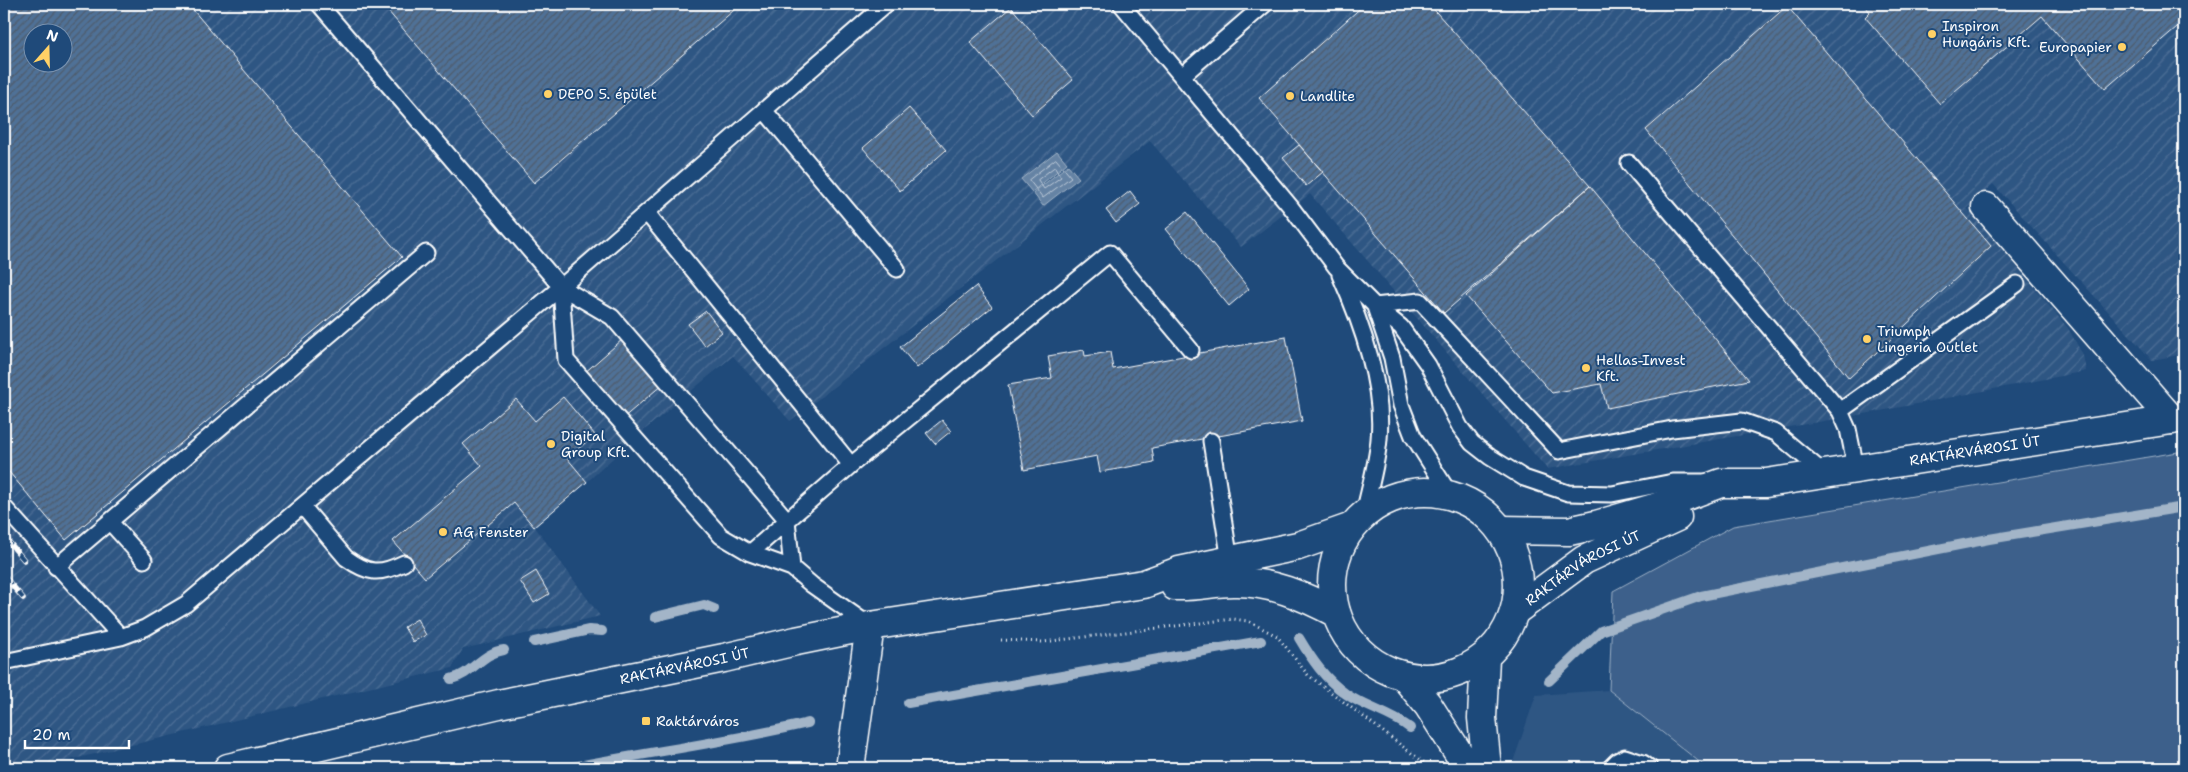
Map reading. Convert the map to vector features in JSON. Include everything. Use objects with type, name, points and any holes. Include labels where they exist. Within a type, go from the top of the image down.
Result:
[{"type":"street","points":[[1986,207],[2178,419]]},
{"type":"street","name":"RAKTÁRVÁROSI ÚT","points":[[1501,530],[1569,531],[1596,526],[1654,508],[1721,483],[1766,483],[2178,419]]},
{"type":"street","name":"RAKTÁRVÁROSI ÚT","points":[[1515,611],[1584,560],[1661,523],[1766,483]]},
{"type":"street","name":"RAKTÁRVÁROSI ÚT","points":[[1433,492],[1451,496],[1466,501],[1479,509],[1501,530],[1510,544],[1518,577],[1515,611],[1503,637],[1484,658],[1470,667],[1438,678],[1421,679],[1404,676],[1386,670],[1369,660],[1355,647],[1344,631],[1336,613],[1332,595],[1335,559],[1342,542],[1358,521],[1379,504],[1396,496],[1414,493],[1433,492]]},
{"type":"street","name":"RAKTÁRVÁROSI ÚT","points":[[1144,584],[1179,571],[1298,546],[1358,521]]},
{"type":"street","name":"RAKTÁRVÁROSI ÚT","points":[[228,768],[499,704],[870,626],[1144,584],[1184,586],[1233,582],[1255,583],[1303,596],[1336,613]]},
{"type":"street","points":[[850,768],[870,626]]},
{"type":"street","points":[[1484,658],[1482,718],[1487,768]]},
{"type":"street","points":[[1404,676],[1428,705],[1468,768]]},
{"type":"lane","points":[[319,4],[561,287],[612,317],[787,520],[792,568]]},
{"type":"lane","points":[[4,662],[121,637],[145,628],[186,604],[561,287],[886,4]]},
{"type":"lane","points":[[1121,4],[1183,75],[1290,206],[1336,267],[1375,306],[1401,328],[1428,365],[1460,427],[1472,443],[1504,468],[1524,478],[1568,493],[1612,494],[1689,481],[1721,483]]},
{"type":"lane","points":[[1183,75],[1265,4]]},
{"type":"lane","points":[[764,110],[897,270]]},
{"type":"lane","points":[[1629,163],[1840,411],[1848,429],[1856,468]]},
{"type":"lane","points":[[647,213],[851,465]]},
{"type":"lane","points":[[56,566],[426,253]]},
{"type":"lane","points":[[750,553],[851,465],[1110,253],[1191,350]]},
{"type":"lane","points":[[1336,267],[1354,307],[1372,368],[1378,405],[1379,438],[1358,521]]},
{"type":"lane","points":[[1840,411],[2017,284]]},
{"type":"lane","points":[[561,287],[566,360],[721,536],[750,553],[792,568],[812,585],[870,626]]},
{"type":"lane","points":[[1375,306],[1420,301],[1559,451],[1672,429],[1742,421],[1776,433],[1824,473]]},
{"type":"lane","points":[[1375,306],[1392,358],[1401,405],[1413,436],[1451,496]]},
{"type":"lane","points":[[1211,441],[1230,561]]},
{"type":"lane","points":[[4,506],[121,637]]},
{"type":"lane","points":[[303,507],[346,558],[355,564],[367,570],[378,572],[389,570],[404,563]]},
{"type":"lane","points":[[110,522],[144,560]]},
{"type":"lane","points":[[1610,768],[1617,761],[1625,757],[1643,763],[1650,768]]},
{"type":"path","points":[[996,640],[1043,642],[1233,619],[1248,621],[1277,636],[1308,675],[1413,754],[1428,768]]},
{"type":"shaded area","points":[[4,4],[2184,4],[2184,354],[2152,360],[1993,184],[1967,208],[2068,328],[2083,355],[2086,371],[1875,412],[1547,469],[1310,194],[1241,247],[1150,141],[790,421],[733,356],[636,437],[535,527],[600,616],[463,649],[452,668],[36,768],[4,768]]},
{"type":"shaded area","points":[[2184,451],[2184,768],[1707,768],[1609,690],[1613,591],[1733,526]]},
{"type":"shaded area","points":[[1609,690],[1707,768],[1511,768],[1536,695]]},
{"type":"water","points":[[1057,151],[1067,163],[1032,192],[1021,179]]},
{"type":"water","points":[[1068,165],[1079,178],[1043,206],[1033,193]]},
{"type":"building","points":[[4,4],[188,4],[402,257],[66,540],[4,466]]},
{"type":"building","name":"DEPO 5. épület","points":[[382,4],[741,4],[534,183]]},
{"type":"building","points":[[1365,4],[1429,4],[1590,186],[1444,313],[1259,98]]},
{"type":"building","points":[[1863,4],[2184,4],[2184,21],[2105,89],[2042,16],[1940,104],[1865,17],[1870,12]]},
{"type":"building","points":[[1787,6],[1991,246],[1849,378],[1646,130]]},
{"type":"building","points":[[1011,7],[1073,80],[1032,115],[970,42]]},
{"type":"building","points":[[909,108],[946,150],[900,191],[863,148]]},
{"type":"building","points":[[1299,145],[1323,172],[1306,186],[1283,158]]},
{"type":"building","points":[[1590,186],[1749,380],[1607,408],[1601,384],[1552,393],[1466,296]]},
{"type":"building","points":[[1130,191],[1140,204],[1116,223],[1106,210]]},
{"type":"building","points":[[1187,212],[1249,289],[1229,306],[1166,229]]},
{"type":"building","points":[[976,286],[992,307],[917,368],[900,347]]},
{"type":"building","points":[[706,311],[722,332],[705,346],[688,324]]},
{"type":"building","points":[[631,332],[670,378],[622,419],[583,374]]},
{"type":"building","points":[[1286,337],[1302,421],[1152,448],[1154,462],[1118,469],[1100,472],[1097,456],[1024,470],[1008,385],[1052,378],[1048,356],[1084,350],[1085,356],[1110,352],[1113,369]]},
{"type":"building","points":[[563,397],[595,435],[567,458],[587,482],[534,527],[514,503],[425,578],[393,541],[482,466],[463,444],[516,399],[535,421]]},
{"type":"building","points":[[942,420],[951,431],[935,444],[926,433]]},
{"type":"building","points":[[536,571],[549,594],[534,603],[520,581]]},
{"type":"building","points":[[417,619],[426,635],[413,642],[404,627]]},
{"type":"waterway","points":[[1549,681],[1601,631],[1701,596],[1989,539],[2184,507]]},
{"type":"waterway","points":[[655,617],[704,605],[714,609]]},
{"type":"waterway","points":[[534,642],[589,630],[602,631]]},
{"type":"waterway","points":[[1299,638],[1320,669],[1338,688],[1354,699],[1395,718],[1410,728]]},
{"type":"waterway","points":[[908,703],[1261,641]]},
{"type":"waterway","points":[[451,679],[465,673],[489,655],[504,650]]},
{"type":"waterway","points":[[568,768],[748,736],[808,723]]},
{"type":"railway","points":[[4,536],[24,560]]},
{"type":"railway","points":[[4,576],[23,598]]},
{"type":"place","name":"Inspiron Hungáris Kft.","points":[[1932,34]]},
{"type":"place","name":"Europapier","points":[[2122,47]]},
{"type":"place","name":"DEPO 5. épület","points":[[548,94]]},
{"type":"place","name":"Landlite","points":[[1290,96]]},
{"type":"place","name":"Triumph Lingeria Outlet","points":[[1867,339]]},
{"type":"place","name":"Hellas-Invest Kft.","points":[[1586,368]]},
{"type":"place","name":"Digital Group Kft.","points":[[551,444]]},
{"type":"place","name":"AG Fenster","points":[[443,532]]},
{"type":"place","name":"Raktárváros","points":[[646,721]]}]
